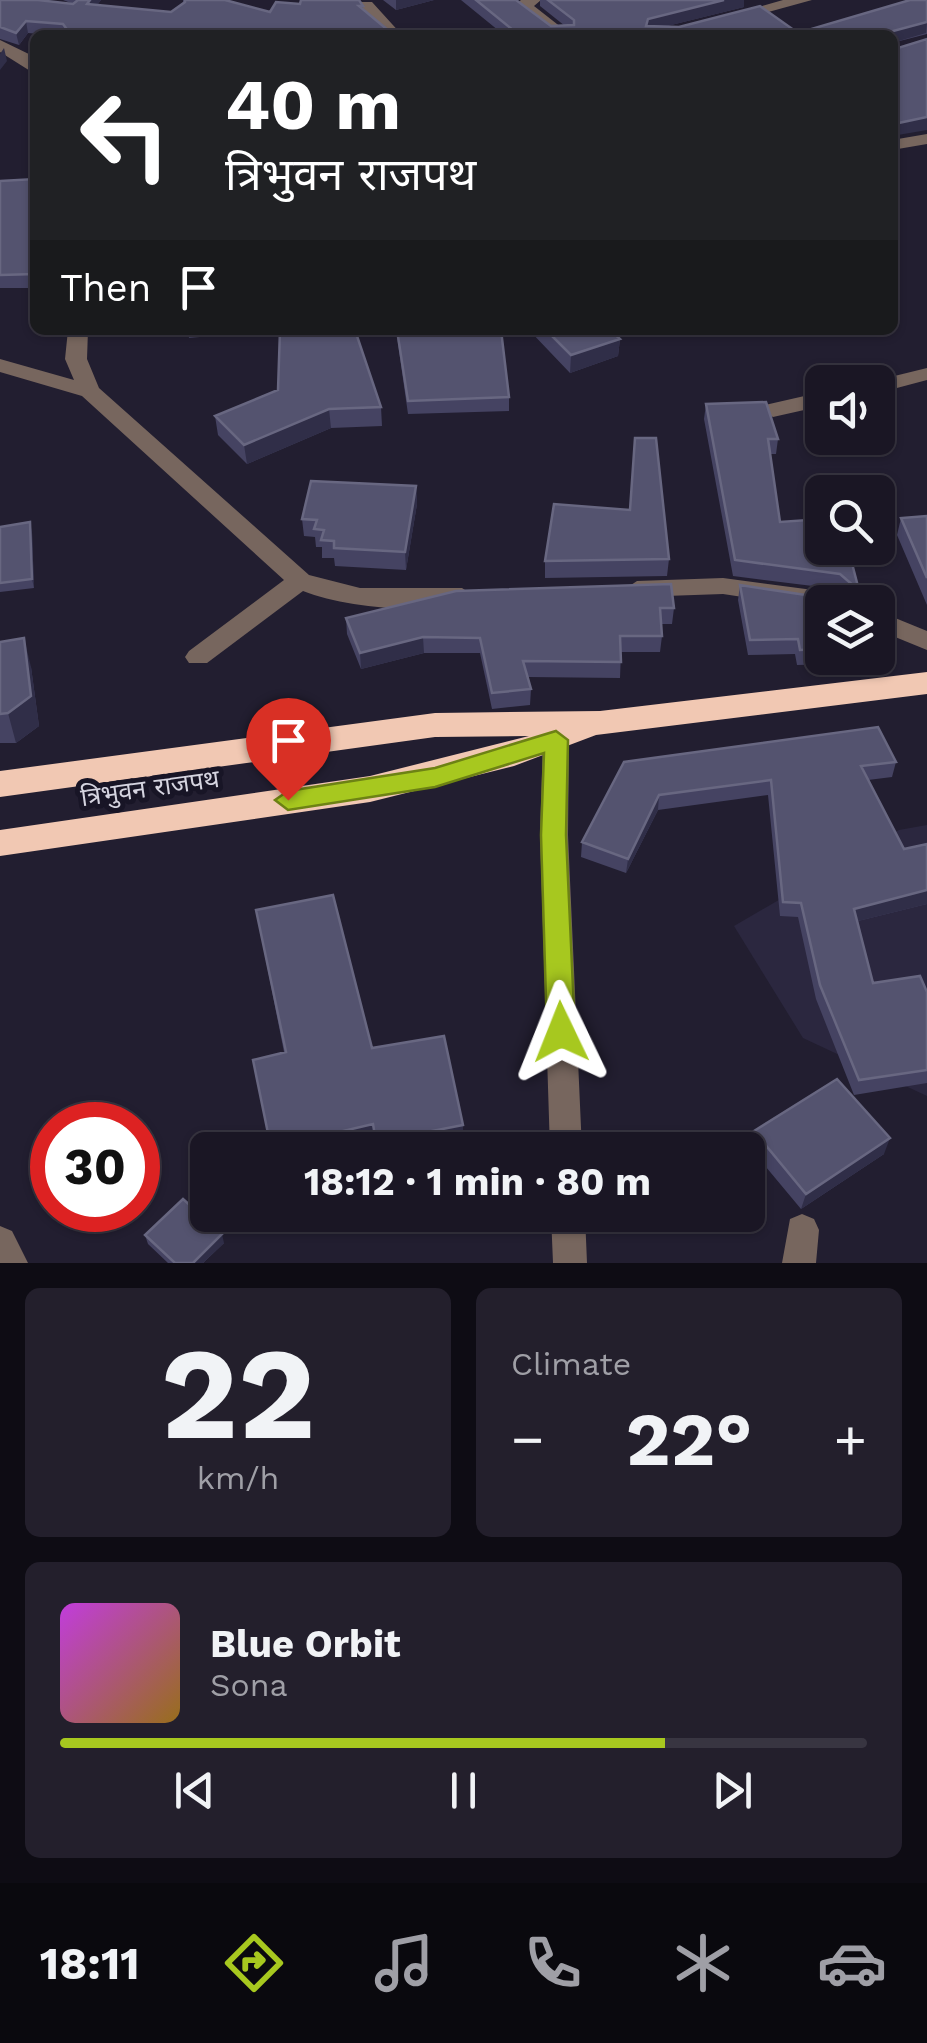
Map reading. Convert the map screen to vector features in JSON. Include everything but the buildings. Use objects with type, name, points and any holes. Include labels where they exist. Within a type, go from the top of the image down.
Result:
[{"type":"highway","name":"त्रिभुवन राजपथ","points":[[0,784],[434,725],[600,722],[927,683]]},
{"type":"highway","name":"त्रिभुवन राजपथ","points":[[0,843],[435,777],[556,740],[600,722]]},
{"type":"street","points":[[533,0],[523,5],[556,30]]},
{"type":"street","points":[[711,22],[804,0]]},
{"type":"street","points":[[366,5],[389,30]]},
{"type":"street","points":[[0,45],[30,61]]},
{"type":"street","points":[[898,144],[927,139]]},
{"type":"street","points":[[78,335],[76,359],[90,391],[300,581],[328,594],[364,598],[479,596]]},
{"type":"street","points":[[0,365],[90,391]]},
{"type":"street","points":[[895,382],[927,374]]},
{"type":"street","points":[[773,410],[805,402]]},
{"type":"street","points":[[198,657],[300,581]]},
{"type":"street","points":[[610,590],[723,586],[805,598]]},
{"type":"street","points":[[895,627],[927,641]]},
{"type":"street","points":[[556,740],[554,835],[565,1132]]},
{"type":"street","points":[[569,1232],[570,1263]]},
{"type":"street","points":[[0,1242],[10,1263]]},
{"type":"shaded area","points":[[927,825],[927,1096],[803,1038],[734,926],[899,830]]},
{"type":"route","points":[[288,800],[435,777],[518,755],[556,740],[554,835],[561,1032]]}]
